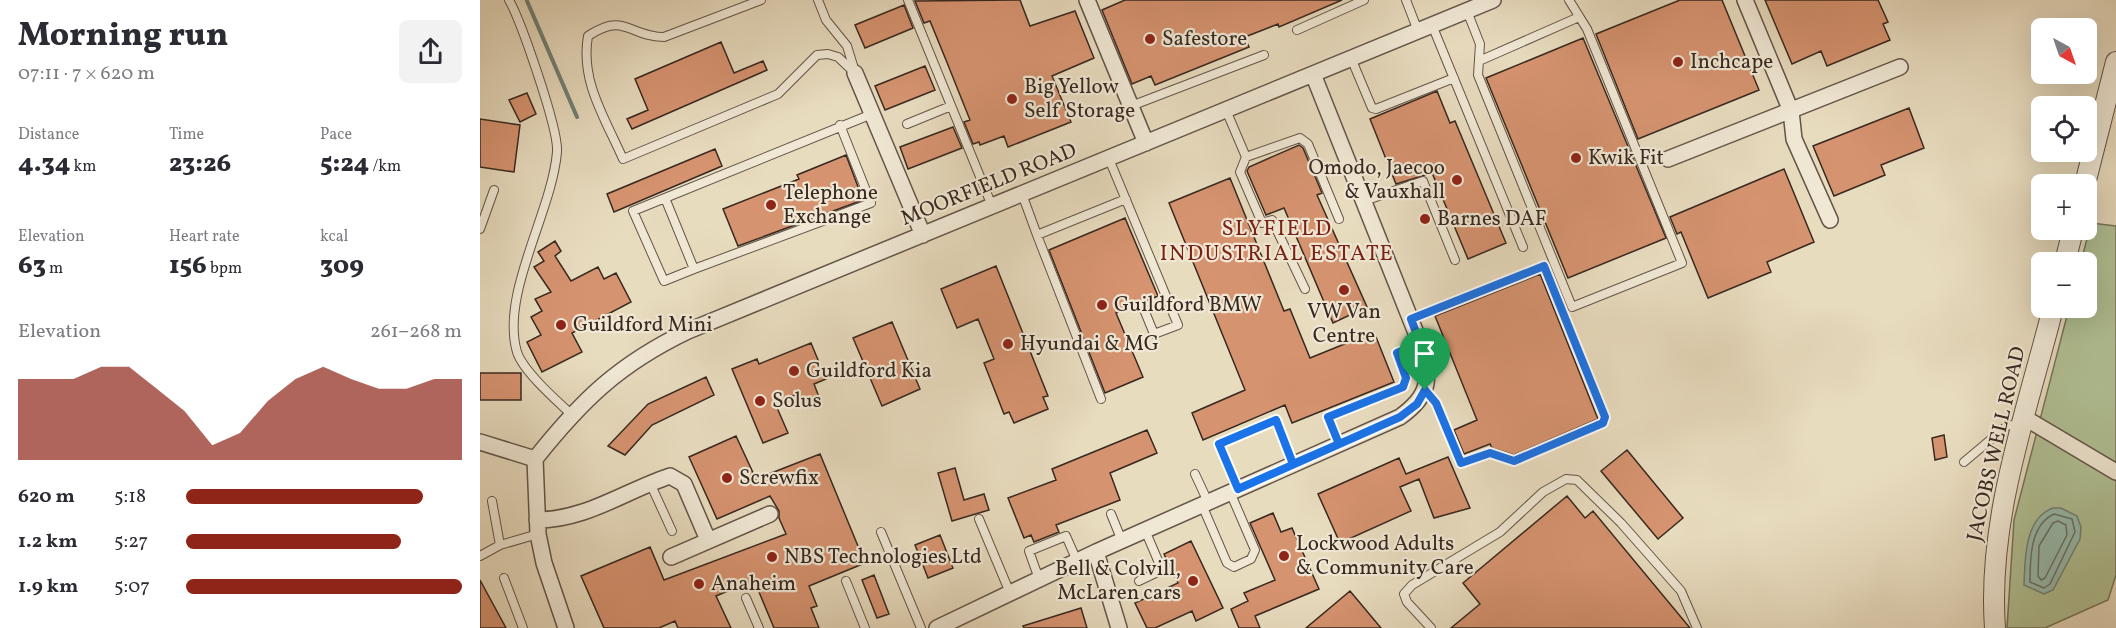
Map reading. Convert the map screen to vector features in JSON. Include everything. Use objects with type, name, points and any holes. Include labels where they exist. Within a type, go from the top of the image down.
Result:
[{"type":"street","points":[[1087,0],[1146,143]]},
{"type":"street","name":"MOORFIELD ROAD","points":[[535,459],[571,414],[611,377],[662,344],[1493,0]]},
{"type":"street","points":[[1746,0],[1791,111],[1794,139],[1830,220]]},
{"type":"street","points":[[2088,174],[2116,62]]},
{"type":"street","points":[[1668,159],[1900,67]]},
{"type":"street","points":[[855,73],[923,235]]},
{"type":"street","points":[[937,628],[1096,552],[1400,417],[1417,404],[1425,390],[1428,371],[1420,343],[1313,74]]},
{"type":"street","name":"JACOBS WELL ROAD","points":[[1995,628],[1996,552],[2004,502],[2050,318]]},
{"type":"street","points":[[2024,422],[2116,472]]},
{"type":"street","points":[[480,442],[535,459],[538,527],[544,563],[566,628]]},
{"type":"street","points":[[538,527],[577,516],[670,476],[684,484],[708,540]]},
{"type":"street","points":[[671,557],[770,514]]},
{"type":"street","points":[[1096,552],[1119,628]]},
{"type":"lane","points":[[509,0],[547,102],[558,149],[550,197],[522,274],[515,315],[517,352],[534,376],[571,414]]},
{"type":"lane","points":[[761,0],[664,37],[652,37],[617,23],[600,27],[588,36],[584,57],[587,76],[623,159],[778,94],[817,55],[828,54],[838,57],[855,73]]},
{"type":"lane","points":[[818,0],[826,20],[847,46],[855,73]]},
{"type":"lane","points":[[908,0],[993,206]]},
{"type":"lane","points":[[1297,30],[1364,0]]},
{"type":"lane","points":[[1406,0],[1454,78],[1523,247]]},
{"type":"lane","points":[[1467,11],[1480,44],[1478,75],[1572,307],[1682,263],[1587,29],[1569,0]]},
{"type":"lane","points":[[1479,61],[1579,17]]},
{"type":"lane","points":[[1131,106],[1264,55]]},
{"type":"lane","points":[[1351,58],[1372,108],[1376,109],[1454,78]]},
{"type":"lane","points":[[907,124],[951,106]]},
{"type":"lane","points":[[1226,110],[1246,157],[1240,172],[1262,223],[1272,220],[1305,289]]},
{"type":"lane","points":[[840,125],[871,203],[664,281],[633,211],[840,125],[872,114]]},
{"type":"lane","points":[[1246,157],[1300,138],[1308,144],[1339,219]]},
{"type":"lane","points":[[1109,159],[1178,325],[1154,334],[1143,307]]},
{"type":"lane","points":[[1364,201],[1423,181],[1455,260]]},
{"type":"lane","points":[[480,229],[494,190]]},
{"type":"lane","points":[[1022,194],[1101,399]]},
{"type":"lane","points":[[665,198],[694,269]]},
{"type":"lane","points":[[1037,235],[1126,200]]},
{"type":"lane","points":[[1411,319],[1544,266],[1605,417],[1603,423],[1514,461],[1490,453],[1461,463],[1436,403],[1425,390]]},
{"type":"lane","points":[[1339,444],[1328,417],[1403,387],[1406,378],[1397,353],[1420,343]]},
{"type":"lane","points":[[1196,474],[1227,563],[1234,567],[1251,559],[1255,550],[1219,444],[1276,420],[1293,464]]},
{"type":"lane","points":[[1964,462],[2008,425],[2024,422]]},
{"type":"lane","points":[[1431,628],[1407,602],[1404,594],[1412,585],[1500,532],[1543,492],[1566,478],[1577,480],[1621,523],[1681,591],[1697,628]]},
{"type":"lane","points":[[650,483],[672,531]]},
{"type":"lane","points":[[492,501],[500,545]]},
{"type":"lane","points":[[1111,514],[1122,541]]},
{"type":"lane","points":[[979,519],[1010,593]]},
{"type":"lane","points":[[480,556],[538,527]]},
{"type":"lane","points":[[1139,581],[1162,570],[1145,530]]},
{"type":"lane","points":[[881,532],[921,628]]},
{"type":"lane","points":[[1039,579],[1029,551],[1066,536],[1077,561]]},
{"type":"lane","points":[[504,578],[523,628]]},
{"type":"lane","points":[[846,581],[865,628]]},
{"type":"lane","points":[[746,598],[759,628]]},
{"type":"green space","points":[[2097,224],[2116,226],[2116,575],[2108,600],[2045,628],[2007,628],[2014,520],[2066,318],[2097,318],[2097,252],[2084,252],[2087,240],[2097,240]]},
{"type":"water","points":[[2053,508],[2061,508],[2077,516],[2081,527],[2080,539],[2053,590],[2044,594],[2024,585],[2026,553],[2031,530],[2036,521],[2043,513]]},
{"type":"building","name":"Big Yellow Self Storage","points":[[1020,0],[1030,26],[1075,11],[1094,58],[1052,76],[1071,122],[1008,147],[1004,136],[980,145],[979,142],[973,144],[964,122],[970,120],[946,60],[930,21],[924,23],[915,1]]},
{"type":"building","points":[[1125,0],[1342,0],[1279,27],[1278,24],[1245,37],[1249,47],[1155,85],[1151,76],[1132,84],[1102,10]]},
{"type":"building","name":"Inchcape","points":[[1680,0],[1722,0],[1759,90],[1638,139],[1596,34]]},
{"type":"building","points":[[1765,0],[1878,0],[1888,22],[1883,24],[1890,40],[1827,66],[1821,51],[1792,64]]},
{"type":"building","points":[[904,5],[913,28],[865,48],[855,25]]},
{"type":"building","name":"Kwik Fit","points":[[1583,38],[1666,238],[1568,278],[1486,78]]},
{"type":"building","points":[[721,42],[734,73],[763,61],[767,70],[632,129],[627,119],[648,110],[635,79]]},
{"type":"building","points":[[925,66],[935,90],[885,110],[875,86]]},
{"type":"building","name":"Omodo, Jaecoo & Vauxhall","points":[[1437,91],[1450,123],[1455,121],[1506,243],[1468,259],[1432,173],[1396,184],[1370,119]]},
{"type":"building","points":[[527,93],[536,114],[520,122],[509,100]]},
{"type":"building","points":[[1909,108],[1924,148],[1881,165],[1885,175],[1834,196],[1813,146]]},
{"type":"building","points":[[480,119],[520,125],[514,172],[480,167]]},
{"type":"building","points":[[953,127],[962,148],[908,169],[900,147]]},
{"type":"building","points":[[1299,145],[1303,148],[1322,193],[1317,195],[1367,307],[1333,323],[1284,208],[1266,215],[1247,171],[1249,167]]},
{"type":"building","points":[[715,149],[722,166],[614,212],[607,194]]},
{"type":"building","name":"Telephone Exchange","points":[[846,155],[863,200],[738,246],[723,209],[799,179],[797,175]]},
{"type":"building","points":[[1784,169],[1814,242],[1767,262],[1771,272],[1708,298],[1681,232],[1677,234],[1670,217]]},
{"type":"building","points":[[1230,178],[1284,311],[1290,309],[1310,358],[1374,332],[1394,382],[1292,423],[1285,405],[1203,440],[1192,413],[1245,390],[1169,203]]},
{"type":"building","name":"Guildford BMW","points":[[1125,218],[1158,296],[1116,313],[1143,377],[1105,393],[1049,250]]},
{"type":"building","name":"Guildford Mini","points":[[555,241],[561,251],[555,256],[571,281],[598,267],[604,279],[616,273],[631,302],[572,333],[582,352],[542,372],[527,342],[541,335],[531,317],[542,311],[535,299],[551,292],[534,267],[544,261],[538,252]]},
{"type":"building","name":"Hyundai & MG","points":[[996,266],[1048,396],[1043,397],[1048,409],[1014,423],[1009,412],[1004,414],[984,363],[994,359],[978,319],[957,328],[941,289]]},
{"type":"building","points":[[1540,274],[1598,419],[1514,455],[1492,448],[1490,444],[1464,454],[1454,430],[1477,420],[1435,316]]},
{"type":"building","points":[[892,322],[920,389],[882,406],[853,338]]},
{"type":"building","points":[[811,343],[826,379],[814,384],[819,397],[799,405],[795,395],[775,403],[788,433],[763,443],[732,369],[757,359],[759,364]]},
{"type":"building","points":[[480,373],[521,373],[521,400],[480,400]]},
{"type":"building","points":[[706,377],[714,395],[652,425],[625,455],[608,446],[648,404]]},
{"type":"building","points":[[1147,430],[1157,453],[1110,473],[1120,500],[1056,525],[1059,532],[1034,542],[1031,535],[1024,538],[1008,498],[1056,480],[1052,469]]},
{"type":"building","points":[[1944,435],[1947,457],[1935,460],[1932,438]]},
{"type":"building","points":[[736,436],[756,479],[820,454],[865,563],[809,586],[817,606],[811,608],[819,628],[774,628],[754,580],[716,596],[731,628],[678,628],[675,621],[659,628],[604,628],[581,576],[650,547],[664,580],[786,534],[779,518],[779,511],[770,496],[717,519],[689,457]]},
{"type":"building","points":[[1627,450],[1683,518],[1658,539],[1601,471]]},
{"type":"building","points":[[1448,457],[1470,508],[1434,518],[1419,479],[1400,487],[1411,511],[1340,543],[1318,494],[1399,458],[1406,474]]},
{"type":"building","points":[[955,468],[964,500],[984,494],[989,510],[952,521],[938,473]]},
{"type":"building","points":[[1567,496],[1585,518],[1593,511],[1690,628],[1451,628],[1480,604],[1463,583]]},
{"type":"building","name":"Lockwood Adults & Community Care","points":[[1273,513],[1281,532],[1292,528],[1319,589],[1255,616],[1260,628],[1239,628],[1231,609],[1248,601],[1244,593],[1275,580],[1250,523]]},
{"type":"building","points":[[940,535],[953,568],[928,578],[915,545]]},
{"type":"building","name":"Bell & Colvill, McLaren cars","points":[[1191,541],[1223,608],[1196,621],[1192,611],[1155,628],[1147,628],[1135,603],[1178,583],[1164,554]]},
{"type":"building","points":[[874,575],[889,614],[877,618],[862,580]]},
{"type":"building","points":[[480,580],[506,628],[480,628]]},
{"type":"building","points":[[1350,591],[1381,628],[1306,628]]},
{"type":"building","points":[[1081,608],[1087,628],[1024,628],[1023,626]]},
{"type":"waterway","points":[[527,1],[577,117]]},
{"type":"place","name":"Safestore","points":[[1150,39]]},
{"type":"place","name":"Inchcape","points":[[1678,62]]},
{"type":"place","name":"Big Yellow Self Storage","points":[[1012,99]]},
{"type":"place","name":"Kwik Fit","points":[[1576,158]]},
{"type":"place","name":"Omodo, Jaecoo & Vauxhall","points":[[1457,180]]},
{"type":"place","name":"Telephone Exchange","points":[[771,205]]},
{"type":"place","name":"Barnes DAF","points":[[1425,219]]},
{"type":"place","name":"VW Van Centre","points":[[1344,290]]},
{"type":"place","name":"Guildford BMW","points":[[1102,305]]},
{"type":"place","name":"Guildford Mini","points":[[561,325]]},
{"type":"place","name":"Hyundai & MG","points":[[1008,344]]},
{"type":"place","name":"Guildford Kia","points":[[794,371]]},
{"type":"place","name":"Solus","points":[[760,401]]},
{"type":"place","name":"Screwfix","points":[[727,478]]},
{"type":"place","name":"Lockwood Adults & Community Care","points":[[1284,556]]},
{"type":"place","name":"NBS Technologies Ltd","points":[[772,557]]},
{"type":"place","name":"Bell & Colvill, McLaren cars","points":[[1193,581]]},
{"type":"place","name":"Anaheim","points":[[699,584]]},
{"type":"district","name":"SLYFIELD INDUSTRIAL ESTATE","points":[[1277,242]]},
{"type":"route","points":[[1544,266],[1605,417],[1603,423],[1514,461],[1490,453],[1461,463],[1436,403],[1425,390],[1417,404],[1400,417],[1238,489],[1219,444],[1276,420],[1293,464],[1339,444],[1328,417],[1403,387],[1406,378],[1397,353],[1420,343],[1411,319],[1544,266]]}]
